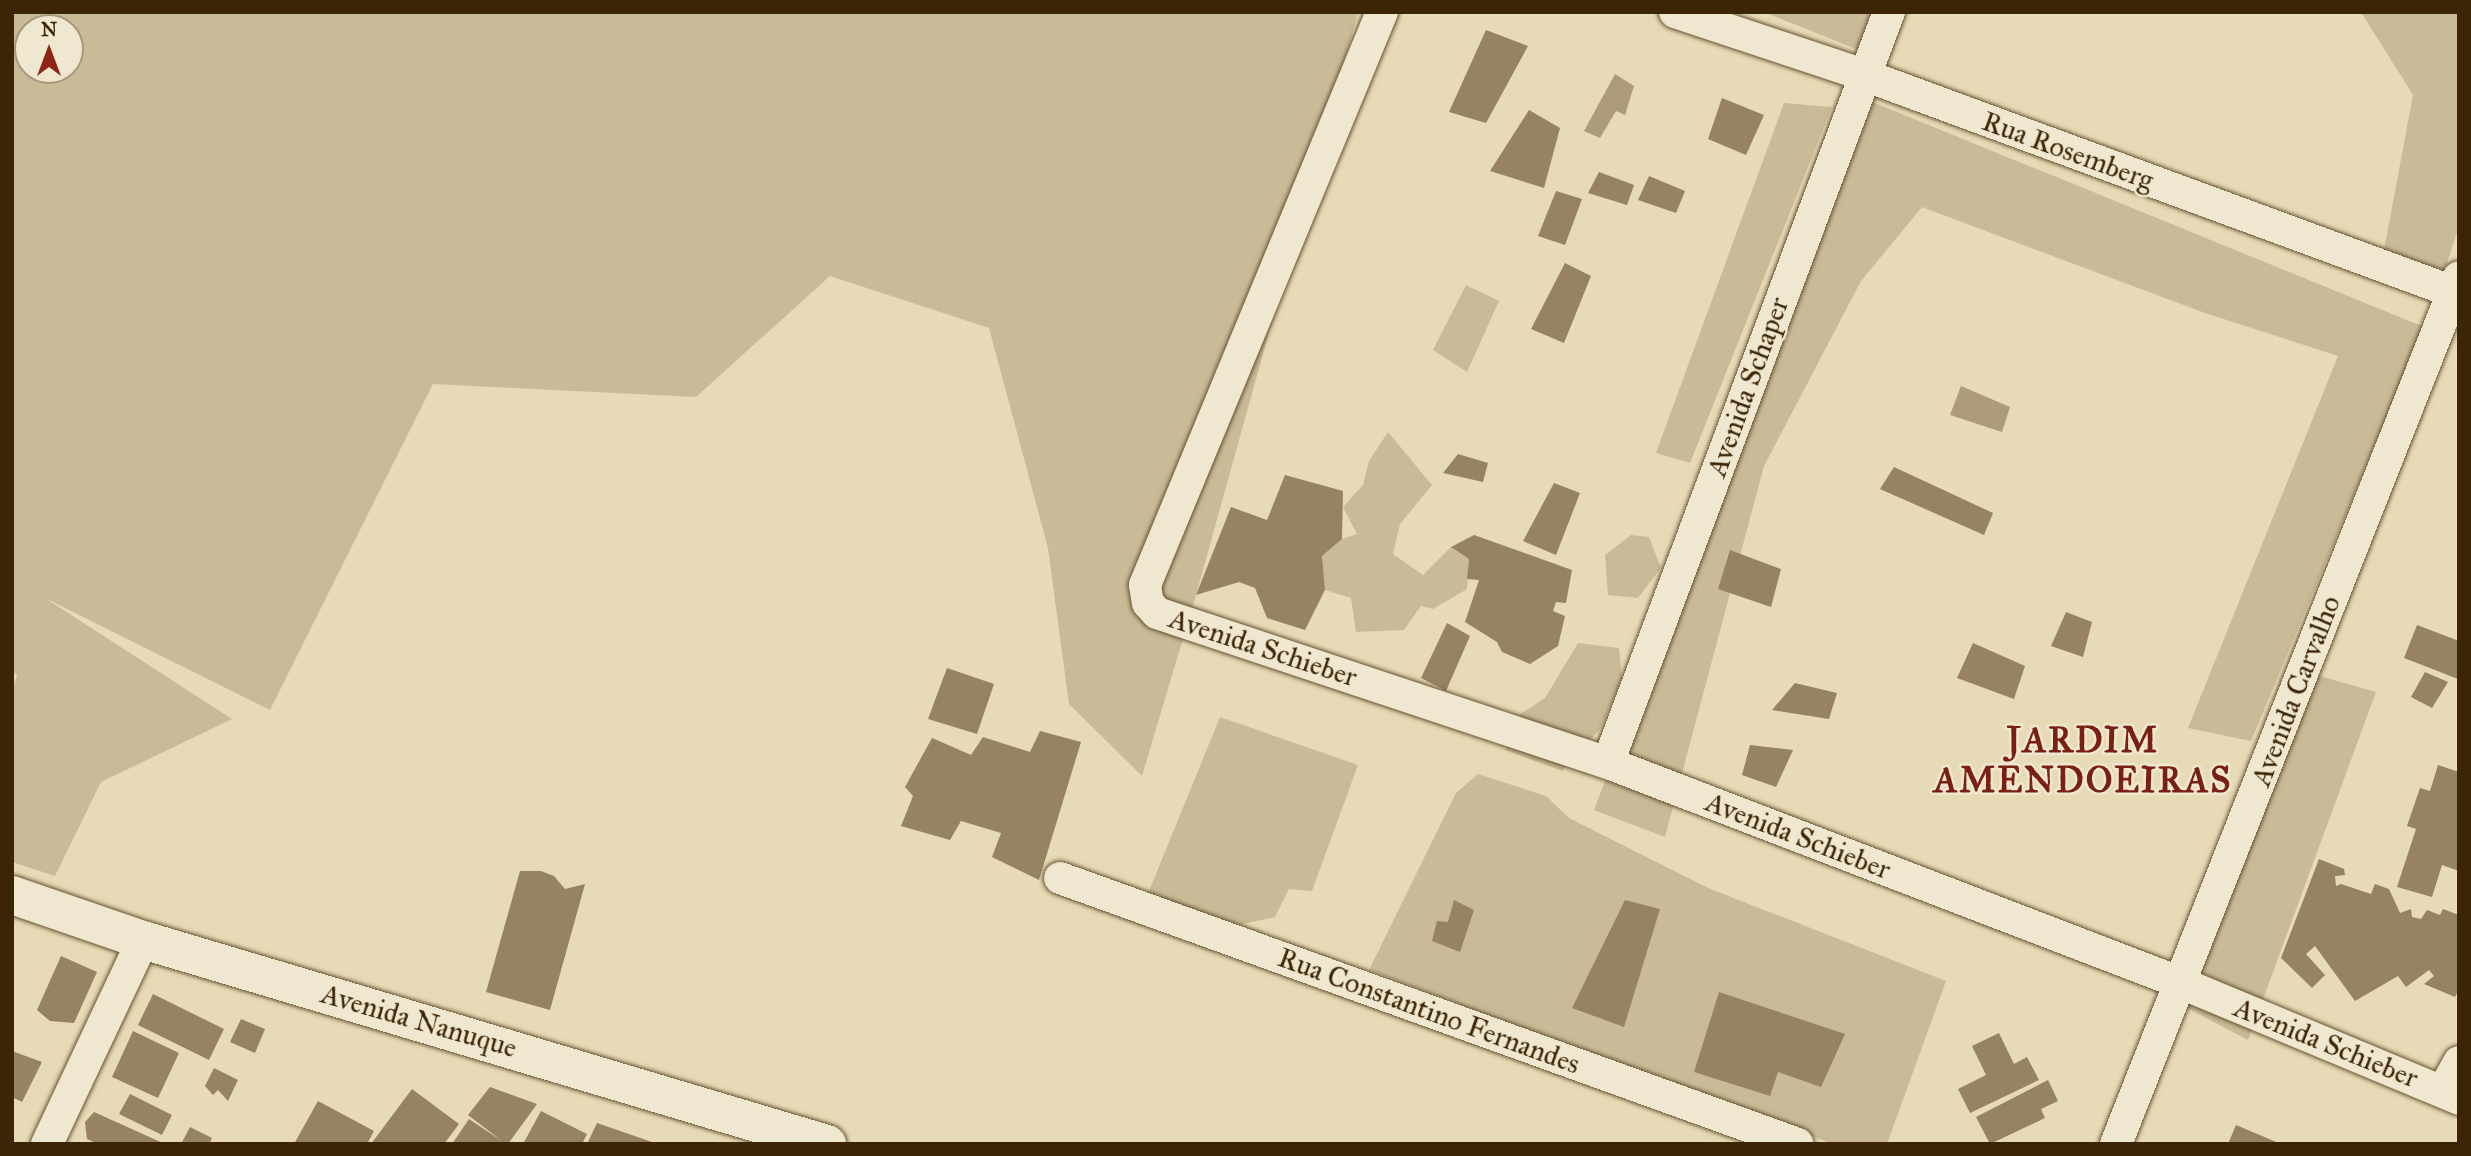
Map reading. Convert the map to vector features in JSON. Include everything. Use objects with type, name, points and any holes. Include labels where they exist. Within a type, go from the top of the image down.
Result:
[{"type":"main road","name":"Avenida Nanuque","points":[[12,895],[143,940],[755,1133],[827,1144]]},
{"type":"street","name":"Avenida Schieber","points":[[1382,12],[1145,585],[1148,603],[1157,613],[1608,763],[2181,983],[2451,1095]]},
{"type":"street","name":"Rua Rosemberg","points":[[1675,12],[1864,75],[2457,288]]},
{"type":"street","name":"Avenida Schaper","points":[[1608,763],[1889,12]]},
{"type":"street","name":"Avenida Carvalho","points":[[2116,1144],[2457,288]]},
{"type":"street","name":"Rua Constantino Fernandes","points":[[1060,878],[1798,1144]]},
{"type":"street","points":[[47,1144],[143,940]]},
{"type":"street","points":[[2451,1095],[2459,1062]]},
{"type":"shaded area","points":[[12,12],[1358,12],[1196,595],[1142,776],[1069,704],[1048,548],[989,328],[830,276],[696,397],[433,384],[270,710],[45,598],[232,719],[101,782],[55,876],[12,862],[12,693],[17,675],[12,670]]},
{"type":"shaded area","points":[[1764,12],[1892,12],[1871,55]]},
{"type":"shaded area","points":[[2361,12],[2459,12],[2459,226],[2443,276],[2384,250],[2413,95]]},
{"type":"shaded area","points":[[1615,74],[1634,86],[1625,115],[1616,111],[1600,138],[1584,131]]},
{"type":"shaded area","points":[[1865,99],[2424,327],[2251,741],[2188,728],[2338,356],[2205,313],[1922,207],[1861,281],[1764,466],[1665,837],[1594,810]]},
{"type":"shaded area","points":[[1784,103],[1832,107],[1690,463],[1656,453]]},
{"type":"shaded area","points":[[1466,285],[1499,301],[1467,372],[1433,350]]},
{"type":"shaded area","points":[[1961,386],[2010,407],[2002,432],[1950,415]]},
{"type":"shaded area","points":[[1388,432],[1432,485],[1400,524],[1393,554],[1423,575],[1451,547],[1469,559],[1467,589],[1433,609],[1421,606],[1404,630],[1356,632],[1351,598],[1325,590],[1322,556],[1342,539],[1357,534],[1343,507],[1363,485],[1369,461]]},
{"type":"shaded area","points":[[1631,535],[1649,537],[1661,568],[1638,598],[1608,595],[1605,555]]},
{"type":"shaded area","points":[[1578,643],[1619,648],[1622,678],[1601,728],[1562,771],[1505,750],[1519,715],[1545,698]]},
{"type":"shaded area","points":[[2316,675],[2376,692],[2248,1040],[2183,1006]]},
{"type":"shaded area","points":[[1220,717],[1358,765],[1312,891],[1289,889],[1275,917],[1228,927],[1147,896]]},
{"type":"shaded area","points":[[1478,774],[1546,796],[1569,818],[1708,888],[1946,981],[1887,1144],[1833,1144],[1369,970],[1456,793]]},
{"type":"building","points":[[1486,30],[1528,46],[1486,123],[1449,112]]},
{"type":"building","points":[[1722,98],[1764,115],[1746,155],[1708,139]]},
{"type":"building","points":[[1529,110],[1560,128],[1544,188],[1490,171]]},
{"type":"building","points":[[1599,172],[1634,185],[1627,205],[1588,193]]},
{"type":"building","points":[[1649,176],[1685,191],[1676,213],[1638,200]]},
{"type":"building","points":[[1556,191],[1582,199],[1565,245],[1538,236]]},
{"type":"building","points":[[1565,263],[1591,276],[1564,343],[1531,329]]},
{"type":"building","points":[[1458,454],[1488,463],[1483,482],[1443,473]]},
{"type":"building","points":[[1894,467],[1993,513],[1984,535],[1880,489]]},
{"type":"building","points":[[1285,475],[1343,491],[1342,539],[1322,556],[1325,590],[1305,630],[1267,618],[1255,588],[1239,582],[1196,595],[1231,507],[1267,520]]},
{"type":"building","points":[[1554,483],[1580,493],[1556,555],[1523,541]]},
{"type":"building","points":[[1474,535],[1572,570],[1566,603],[1556,602],[1553,611],[1565,616],[1558,646],[1530,664],[1502,652],[1497,642],[1465,622],[1479,580],[1467,579],[1469,559],[1451,547]]},
{"type":"building","points":[[1730,550],[1781,569],[1771,607],[1718,589]]},
{"type":"building","points":[[2066,612],[2092,622],[2083,657],[2051,646]]},
{"type":"building","points":[[1447,623],[1470,636],[1446,691],[1421,678]]},
{"type":"building","points":[[2417,625],[2459,641],[2458,679],[2404,658]]},
{"type":"building","points":[[1973,643],[2025,666],[2014,699],[1957,678]]},
{"type":"building","points":[[947,668],[994,684],[977,734],[928,719]]},
{"type":"building","points":[[2425,672],[2448,682],[2432,708],[2411,697]]},
{"type":"building","points":[[1795,683],[1837,693],[1829,719],[1772,710]]},
{"type":"building","points":[[1040,731],[1081,742],[1039,880],[992,857],[1001,833],[961,821],[950,840],[901,826],[913,796],[905,787],[932,738],[971,755],[983,737],[1030,752]]},
{"type":"building","points":[[1750,745],[1793,750],[1776,787],[1742,775]]},
{"type":"building","points":[[2438,765],[2459,772],[2459,871],[2442,865],[2432,897],[2397,887],[2416,829],[2407,826],[2420,788],[2430,791]]},
{"type":"building","points":[[2319,859],[2344,869],[2345,875],[2335,876],[2336,886],[2341,884],[2371,894],[2375,884],[2389,889],[2400,913],[2411,909],[2412,917],[2421,919],[2427,910],[2440,915],[2443,909],[2459,915],[2459,989],[2455,997],[2424,984],[2434,976],[2429,970],[2406,987],[2398,976],[2355,1001],[2315,946],[2306,954],[2325,975],[2312,988],[2281,958]]},
{"type":"building","points":[[520,871],[541,871],[554,876],[565,889],[585,884],[550,1010],[486,992]]},
{"type":"building","points":[[1454,900],[1474,910],[1460,952],[1432,941],[1437,921],[1448,922]]},
{"type":"building","points":[[1625,900],[1660,909],[1624,1027],[1572,1008]]},
{"type":"building","points":[[61,956],[97,972],[74,1023],[50,1021],[37,1010]]},
{"type":"building","points":[[1719,992],[1845,1034],[1821,1087],[1778,1072],[1770,1096],[1694,1072]]},
{"type":"building","points":[[153,994],[224,1029],[209,1060],[138,1025]]},
{"type":"building","points":[[241,1019],[265,1029],[255,1053],[230,1042]]},
{"type":"building","points":[[133,1031],[179,1053],[158,1098],[112,1077]]},
{"type":"building","points":[[1999,1033],[2014,1064],[2027,1057],[2039,1080],[1970,1113],[1958,1089],[1986,1075],[1972,1046]]},
{"type":"building","points":[[12,1051],[42,1062],[22,1102],[12,1097]]},
{"type":"building","points":[[214,1068],[238,1080],[228,1101],[218,1090],[213,1095],[205,1086]]},
{"type":"building","points":[[2048,1080],[2058,1101],[2041,1109],[2045,1118],[1990,1144],[1976,1117]]},
{"type":"building","points":[[490,1087],[537,1104],[508,1144],[452,1144],[469,1119],[502,1141],[468,1115]]},
{"type":"building","points":[[412,1089],[459,1124],[444,1144],[371,1144]]},
{"type":"building","points":[[130,1094],[172,1115],[162,1135],[119,1114]]},
{"type":"building","points":[[318,1101],[374,1131],[367,1144],[294,1144]]},
{"type":"building","points":[[541,1111],[587,1134],[582,1144],[523,1144]]},
{"type":"building","points":[[94,1112],[165,1144],[98,1144],[87,1139],[85,1122]]},
{"type":"building","points":[[597,1123],[655,1143],[655,1144],[587,1144]]},
{"type":"building","points":[[2236,1125],[2281,1144],[2228,1144]]},
{"type":"building","points":[[190,1127],[212,1138],[209,1144],[181,1144]]},
{"type":"district","name":"JARDIM AMENDOEIRAS","points":[[2083,761]]}]
